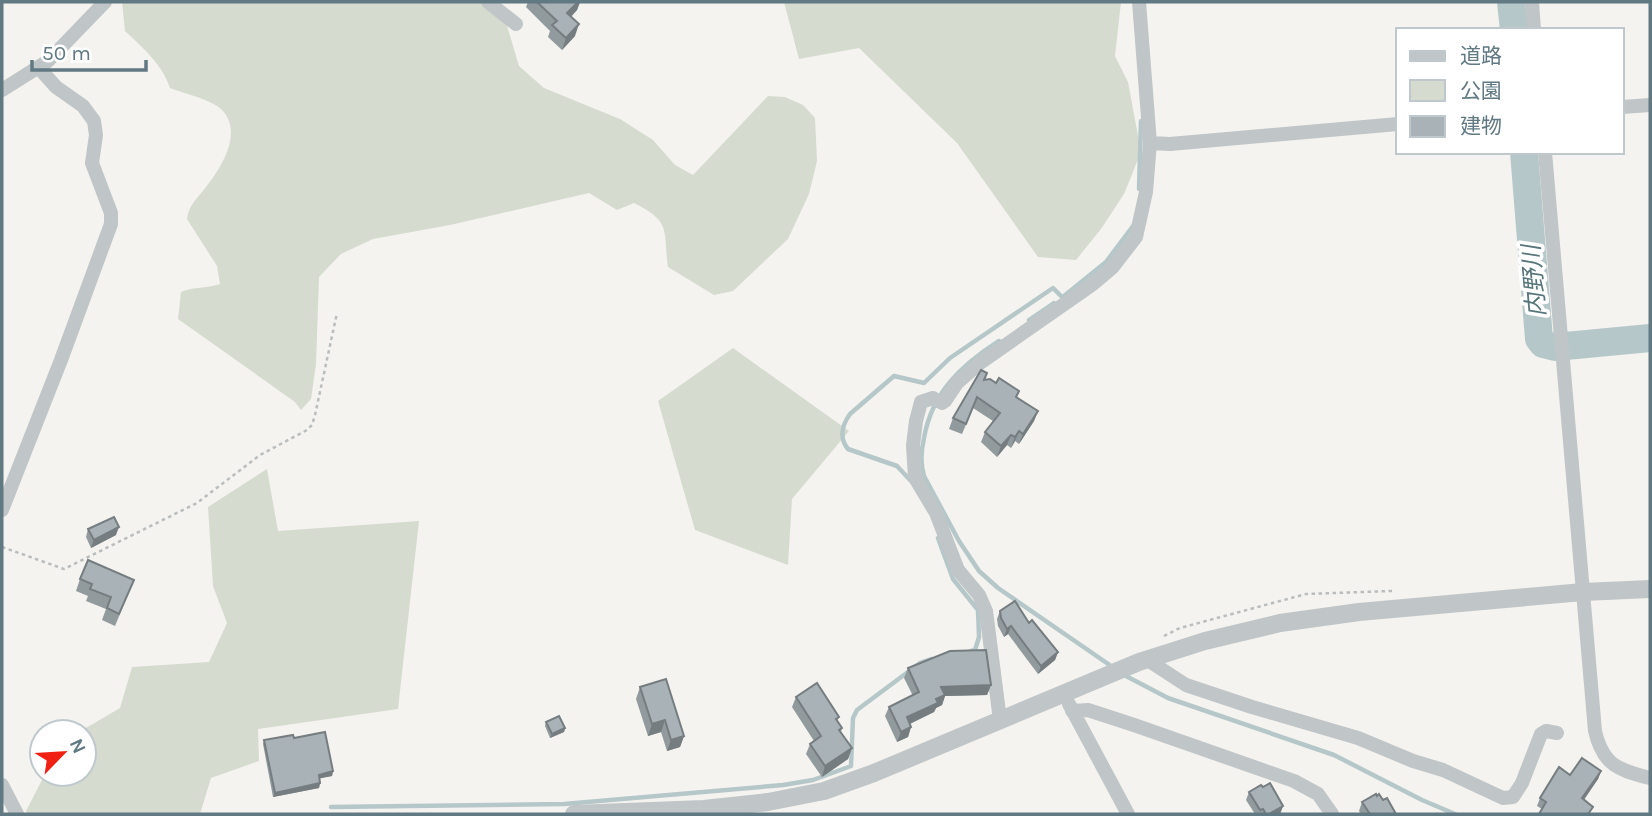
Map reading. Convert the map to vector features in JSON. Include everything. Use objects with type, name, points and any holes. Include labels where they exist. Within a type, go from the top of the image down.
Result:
[{"type":"street","points":[[2,90],[39,68],[60,50],[105,2]]},
{"type":"street","points":[[488,2],[516,24]]},
{"type":"street","points":[[999,720],[986,611],[982,600],[958,570],[936,513],[915,478],[913,445],[919,406],[928,398],[944,403],[957,383],[980,363],[1112,268],[1136,237],[1146,192],[1150,143],[1139,2]]},
{"type":"street","points":[[1532,2],[1534,28]]},
{"type":"street","points":[[2,510],[111,224],[111,213],[92,163],[96,135],[92,116],[83,106],[56,87],[39,68]]},
{"type":"street","points":[[1624,107],[1650,105]]},
{"type":"street","points":[[1150,143],[1170,144],[1396,124]]},
{"type":"street","points":[[1545,154],[1597,740],[1607,760],[1615,766],[1625,772],[1650,778]]},
{"type":"street","points":[[574,814],[704,809],[803,797],[865,777],[1146,659],[1243,631],[1314,618],[1583,592],[1650,589]]},
{"type":"street","points":[[1146,659],[1186,685],[1251,708],[1358,738],[1413,761],[1443,769],[1503,798],[1513,797],[1522,783],[1541,734],[1546,731],[1557,733]]},
{"type":"street","points":[[1063,694],[1128,814]]},
{"type":"street","points":[[1072,711],[1088,710],[1123,721],[1294,781],[1318,794],[1332,814]]},
{"type":"street","points":[[2,785],[17,814]]},
{"type":"path","points":[[2,547],[64,569],[197,503],[260,455],[307,430],[315,415],[337,313]]},
{"type":"green space","points":[[122,2],[500,2],[519,66],[544,88],[620,119],[653,140],[675,165],[693,175],[768,96],[785,97],[803,105],[815,118],[817,161],[809,194],[788,239],[733,291],[714,295],[668,267],[663,228],[655,216],[634,203],[617,210],[589,193],[450,225],[373,239],[341,254],[319,277],[316,364],[311,399],[301,410],[295,402],[178,319],[181,292],[220,284],[217,266],[187,219],[192,205],[224,159],[231,138],[231,128],[228,118],[217,106],[170,88],[157,64],[125,31]]},
{"type":"green space","points":[[784,2],[1121,2],[1115,56],[1128,82],[1141,152],[1124,194],[1076,260],[1038,257],[957,143],[859,48],[799,59]]},
{"type":"green space","points":[[733,348],[849,431],[792,499],[788,565],[695,530],[658,401]]},
{"type":"green space","points":[[267,469],[278,531],[419,521],[398,709],[258,729],[259,761],[211,778],[200,814],[27,814],[38,788],[98,788],[98,721],[120,708],[132,667],[209,662],[227,623],[213,586],[208,507]]},
{"type":"building","points":[[537,2],[578,2],[567,13],[579,24],[566,38],[552,25],[557,21]]},
{"type":"building","points":[[981,370],[987,373],[984,380],[990,379],[996,383],[999,378],[1019,391],[1016,397],[1038,411],[1023,434],[1019,431],[1015,437],[1011,435],[1001,446],[985,432],[1000,413],[977,397],[966,424],[953,418]]},
{"type":"building","points":[[114,517],[119,527],[94,540],[88,529]]},
{"type":"building","points":[[88,560],[134,580],[119,614],[107,608],[111,597],[90,589],[92,584],[80,579]]},
{"type":"building","points":[[1015,601],[1029,623],[1032,620],[1058,652],[1041,666],[1011,626],[1007,629],[1001,618],[1000,611]]},
{"type":"building","points":[[986,650],[991,685],[941,687],[945,695],[936,699],[938,703],[907,717],[911,727],[901,732],[889,707],[919,692],[908,668],[950,651]]},
{"type":"building","points":[[666,679],[684,736],[671,740],[665,720],[652,724],[640,687]]},
{"type":"building","points":[[817,683],[839,717],[836,719],[842,728],[839,730],[852,748],[825,766],[810,744],[821,736],[796,697]]},
{"type":"building","points":[[559,716],[565,728],[552,734],[546,722]]},
{"type":"building","points":[[325,732],[333,771],[319,775],[320,783],[275,793],[264,740]]},
{"type":"building","points":[[1582,758],[1601,771],[1582,798],[1593,807],[1588,814],[1539,814],[1546,802],[1540,798],[1559,767],[1570,775]]},
{"type":"building","points":[[1270,783],[1283,806],[1266,814],[1263,809],[1260,810],[1249,792]]},
{"type":"building","points":[[1376,794],[1383,800],[1387,798],[1396,814],[1370,814],[1362,802]]},
{"type":"waterway","name":"内野川","points":[[1511,2],[1514,28]]},
{"type":"waterway","points":[[1139,189],[1141,121]]},
{"type":"waterway","name":"内野川","points":[[1524,154],[1539,339],[1543,344],[1555,347],[1650,338]]},
{"type":"waterway","points":[[1064,296],[1106,262],[1133,226]]},
{"type":"waterway","points":[[910,480],[897,466],[848,449],[843,440],[843,432],[850,414],[894,376],[924,383],[950,358],[1053,288],[1063,298]]},
{"type":"waterway","points":[[1029,320],[1054,303]]},
{"type":"waterway","points":[[999,341],[961,370],[941,393],[928,422],[922,448],[924,476],[959,541],[979,571],[998,588],[1114,668]]},
{"type":"waterway","points":[[938,538],[953,579],[978,610],[979,637],[975,650],[971,651]]},
{"type":"waterway","points":[[331,807],[564,804],[813,780],[851,766],[853,718],[857,710],[920,663],[932,659]]},
{"type":"waterway","points":[[1124,675],[1168,698],[1334,755],[1455,814]]}]
